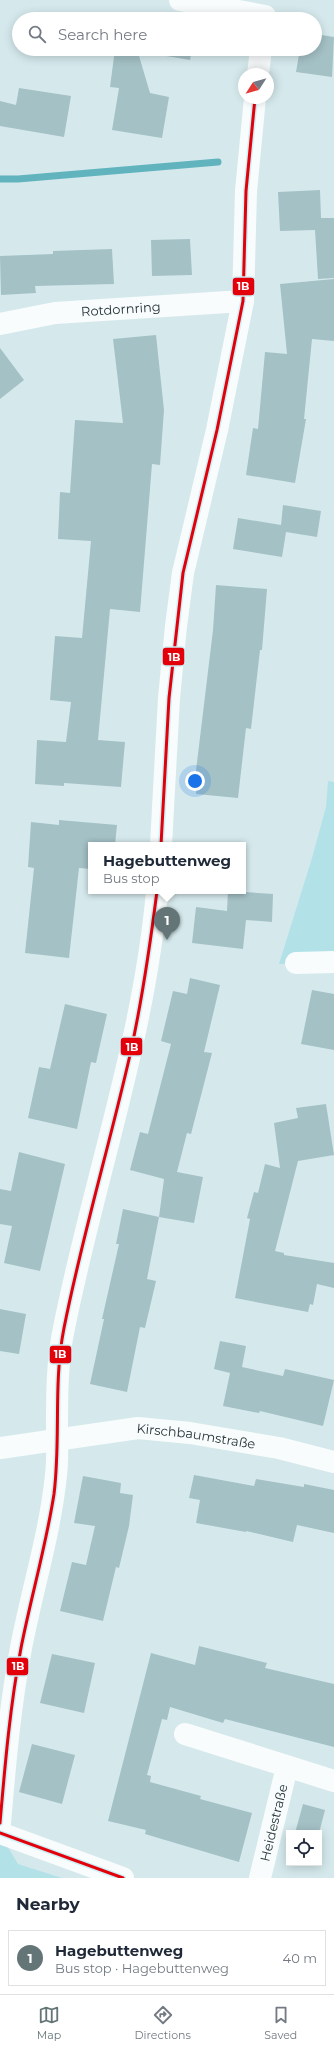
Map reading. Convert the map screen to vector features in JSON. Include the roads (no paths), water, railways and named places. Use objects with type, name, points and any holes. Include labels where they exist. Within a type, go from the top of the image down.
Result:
[{"type":"street","points":[[180,0],[266,12]]},
{"type":"street","points":[[259,68],[260,56]]},
{"type":"street","points":[[161,842],[170,698],[176,626],[183,573],[217,430],[243,301],[246,191],[255,104]]},
{"type":"street","name":"Rotdornring","points":[[0,324],[55,313],[243,301]]},
{"type":"street","points":[[0,1822],[10,1712],[22,1646],[45,1544],[56,1474],[58,1385],[63,1331],[84,1237],[130,1054],[148,970],[157,894]]},
{"type":"street","points":[[296,963],[334,962]]},
{"type":"street","name":"Kirschbaumstraße","points":[[57,1440],[107,1431],[138,1428],[205,1435],[279,1448],[334,1462]]},
{"type":"street","points":[[0,1448],[57,1440]]},
{"type":"street","name":"Heidestraße","points":[[185,1734],[334,1781]]},
{"type":"street","name":"Heidestraße","points":[[260,1878],[287,1767]]},
{"type":"street","points":[[0,1833],[123,1878]]},
{"type":"waterway","points":[[0,179],[18,179],[218,162]]},
{"type":"place","name":"Hagebuttenweg","points":[[167,940]]}]
